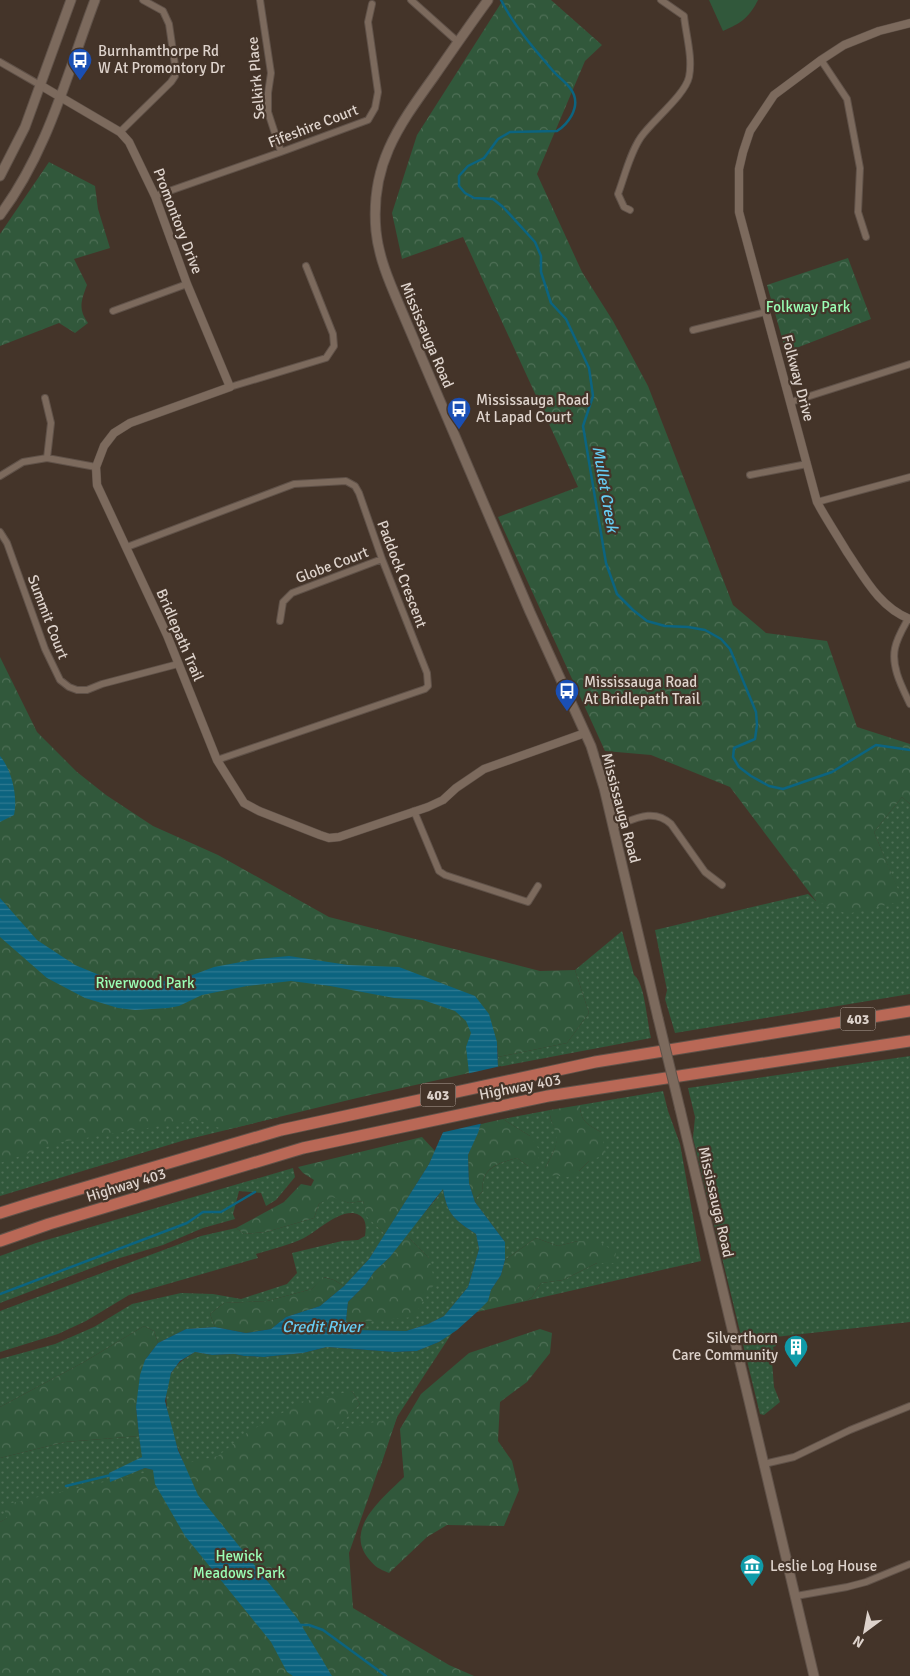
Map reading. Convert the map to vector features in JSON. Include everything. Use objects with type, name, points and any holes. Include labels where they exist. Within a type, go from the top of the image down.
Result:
[{"type":"highway","name":"Highway 403","points":[[0,1214],[282,1130],[595,1062],[910,1011]]},
{"type":"highway","name":"Highway 403","points":[[0,1242],[49,1224],[286,1153],[548,1096],[910,1041]]},
{"type":"main road","points":[[0,176],[25,127],[71,0]]},
{"type":"main road","points":[[0,215],[13,197],[37,154],[95,0]]},
{"type":"main road","name":"Mississauga Road","points":[[485,4],[389,145],[376,190],[376,231],[380,251],[406,321],[530,612],[585,733],[598,770],[814,1676]]},
{"type":"street","points":[[120,132],[175,76],[169,24],[163,11],[143,0]]},
{"type":"street","name":"Selkirk Place","points":[[260,0],[271,73],[268,92],[268,112],[281,152]]},
{"type":"street","points":[[411,0],[458,42]]},
{"type":"street","points":[[630,210],[624,207],[618,194],[631,158],[640,138],[657,117],[672,103],[688,80],[690,68],[684,16],[661,0]]},
{"type":"street","name":"Fifeshire Court","points":[[155,196],[368,120],[375,108],[378,92],[368,22],[372,4]]},
{"type":"street","name":"Folkway Drive","points":[[909,619],[888,606],[869,585],[824,516],[817,502],[739,212],[739,169],[750,131],[774,95],[821,60],[859,38],[910,23]]},
{"type":"street","points":[[821,60],[847,100],[860,168],[858,212],[866,237]]},
{"type":"street","points":[[0,62],[40,85]]},
{"type":"street","name":"Promontory Drive","points":[[40,85],[120,132],[133,149],[155,196],[187,284],[230,387]]},
{"type":"street","points":[[0,476],[23,462],[48,458],[96,467],[104,446],[114,432],[130,423],[230,387],[326,358],[334,346],[333,334],[306,266]]},
{"type":"street","points":[[113,311],[187,284]]},
{"type":"street","points":[[693,330],[766,312]]},
{"type":"street","points":[[791,402],[910,364]]},
{"type":"street","points":[[45,398],[51,424],[48,458]]},
{"type":"street","points":[[750,475],[807,464]]},
{"type":"street","name":"Bridlepath Trail","points":[[96,467],[97,484],[105,504],[127,546],[217,760],[244,803],[259,811],[328,838],[339,837],[428,807],[443,800],[456,788],[484,769],[585,733]]},
{"type":"street","points":[[817,502],[910,477]]},
{"type":"street","name":"Paddock Crescent","points":[[127,546],[294,484],[346,481],[355,486],[359,493],[426,673],[428,686],[425,689],[217,760]]},
{"type":"street","name":"Summit Court","points":[[0,532],[7,543],[45,649],[60,680],[69,687],[76,690],[87,690],[102,684],[178,664]]},
{"type":"street","name":"Globe Court","points":[[280,621],[283,602],[292,593],[382,559]]},
{"type":"street","points":[[909,619],[895,648],[894,659],[898,676],[910,704]]},
{"type":"street","points":[[414,811],[438,871],[528,902],[538,886]]},
{"type":"street","points":[[613,827],[655,814],[664,817],[705,872],[722,885]]},
{"type":"street","points":[[764,1464],[794,1457],[850,1430],[910,1406]]},
{"type":"street","points":[[796,1596],[866,1582],[910,1564]]},
{"type":"green space","points":[[503,0],[551,0],[602,45],[585,61],[537,174],[582,272],[613,321],[648,386],[733,605],[766,633],[827,641],[857,727],[910,744],[910,804],[902,797],[874,832],[903,901],[847,914],[816,901],[730,787],[651,755],[605,751],[498,517],[578,487],[463,237],[402,259],[392,213],[417,135]]},
{"type":"green space","points":[[709,0],[758,0],[744,19],[723,31]]},
{"type":"green space","points":[[49,162],[95,186],[98,209],[110,248],[74,259],[87,285],[83,296],[82,309],[88,323],[75,333],[59,323],[0,346],[0,234]]},
{"type":"green space","name":"Folkway Park","points":[[848,258],[871,319],[786,352],[767,285]]},
{"type":"green space","name":"Riverwood Park","points":[[0,657],[37,732],[77,772],[106,795],[153,826],[218,855],[329,917],[540,971],[575,970],[589,1013],[567,1043],[498,1057],[497,1042],[469,1073],[225,1130],[197,1120],[61,1142],[0,1163]]},
{"type":"green space","points":[[902,797],[910,804],[910,994],[675,1033],[665,999],[667,990],[655,930],[808,894],[816,901],[902,900],[874,832]]},
{"type":"green space","points":[[622,931],[634,975],[641,986],[651,1038],[498,1067],[498,1057],[567,1043],[589,1013],[575,970]]},
{"type":"green space","points":[[910,1056],[910,1322],[775,1337],[776,1346],[773,1347],[776,1361],[772,1362],[774,1387],[780,1402],[764,1415],[760,1414],[693,1138],[695,1117],[688,1088]]},
{"type":"green space","points":[[663,1091],[680,1144],[701,1261],[526,1301],[532,1297],[541,1283],[563,1280],[597,1263],[614,1263],[578,1241],[558,1246],[536,1238],[505,1260],[505,1242],[475,1202],[483,1191],[485,1177],[492,1168],[517,1158],[528,1166],[530,1136],[503,1119],[550,1110],[551,1119],[557,1134],[557,1142],[545,1168],[579,1171],[589,1161],[601,1132],[583,1119],[580,1105]]},
{"type":"green space","points":[[580,1105],[583,1119],[601,1132],[606,1154],[589,1161],[579,1171],[568,1177],[549,1175],[545,1168],[554,1151],[557,1138],[550,1110]]},
{"type":"green space","points":[[95,1117],[279,1117],[185,1140],[0,1196],[0,1145]]},
{"type":"green space","points":[[503,1119],[530,1136],[540,1151],[538,1162],[528,1166],[517,1158],[492,1168],[484,1177],[483,1191],[475,1202],[469,1183],[468,1155],[481,1124]]},
{"type":"green space","points":[[422,1137],[435,1151],[429,1164],[385,1234],[367,1217],[363,1201],[349,1203],[332,1197],[319,1204],[314,1218],[266,1232],[244,1234],[236,1228],[284,1202],[301,1184],[311,1186],[314,1180],[303,1173],[298,1167]]},
{"type":"green space","points":[[293,1168],[295,1177],[276,1200],[266,1206],[261,1193],[239,1191],[233,1214],[235,1219],[203,1228],[163,1245],[110,1261],[0,1303],[0,1256],[36,1243]]},
{"type":"green space","points":[[443,1188],[449,1211],[458,1221],[476,1234],[479,1249],[468,1287],[444,1316],[428,1324],[406,1331],[357,1330],[350,1327],[346,1321],[373,1321],[429,1258],[406,1235]]},
{"type":"green space","points":[[332,1196],[349,1203],[363,1201],[368,1217],[385,1234],[369,1259],[344,1286],[324,1277],[312,1289],[267,1301],[224,1303],[210,1314],[215,1327],[186,1329],[158,1343],[154,1331],[144,1326],[84,1362],[0,1407],[0,1359],[55,1344],[94,1327],[132,1304],[181,1293],[213,1294],[241,1299],[287,1284],[297,1273],[292,1253],[342,1241],[358,1240],[365,1236],[365,1224],[362,1217],[353,1213],[339,1216],[299,1240],[256,1254],[258,1258],[129,1295],[86,1321],[58,1334],[0,1352],[0,1311],[201,1236],[236,1228],[244,1234],[266,1232],[314,1218],[319,1204]]},
{"type":"green space","points":[[406,1235],[429,1258],[435,1283],[413,1317],[373,1321],[346,1321],[348,1302],[390,1257]]},
{"type":"green space","points":[[536,1238],[558,1246],[578,1241],[597,1241],[616,1252],[614,1263],[597,1263],[563,1280],[541,1283],[532,1297],[526,1301],[477,1312],[487,1301],[491,1290],[501,1275],[505,1260]]},
{"type":"green space","points":[[323,1277],[334,1280],[344,1286],[320,1306],[286,1317],[271,1329],[246,1333],[215,1327],[210,1314],[224,1303],[267,1301],[312,1289]]},
{"type":"green space","points":[[144,1326],[154,1331],[158,1343],[145,1360],[136,1407],[139,1436],[65,1442],[0,1458],[0,1407],[84,1362]]},
{"type":"green space","points":[[540,1329],[552,1333],[550,1353],[527,1382],[500,1402],[498,1441],[512,1461],[519,1490],[504,1526],[447,1525],[427,1537],[389,1573],[377,1567],[368,1558],[362,1547],[361,1536],[364,1524],[377,1504],[404,1477],[400,1429],[421,1394],[469,1353]]},
{"type":"green space","points":[[452,1333],[397,1417],[379,1471],[380,1457],[316,1447],[360,1404],[352,1391],[192,1482],[171,1427],[166,1397],[167,1383],[172,1372],[180,1363],[195,1352],[212,1355],[234,1354],[264,1357],[303,1353],[327,1347],[394,1352],[417,1351],[439,1342]]},
{"type":"green space","name":"Hewick Meadows Park","points":[[352,1391],[360,1404],[334,1431],[397,1417],[349,1553],[353,1608],[449,1665],[474,1676],[0,1676],[0,1522],[7,1518],[3,1505],[218,1456],[248,1432],[302,1402]]},
{"type":"green space","points":[[139,1436],[143,1457],[110,1473],[110,1481],[145,1468],[153,1470],[155,1484],[17,1513],[0,1522],[0,1458],[65,1442]]},
{"type":"water","points":[[0,756],[11,776],[15,808],[14,815],[0,822]]},
{"type":"water","name":"Credit River","points":[[0,898],[37,940],[75,965],[130,985],[182,979],[214,967],[257,959],[289,956],[348,965],[399,967],[475,996],[489,1014],[497,1042],[498,1067],[478,1133],[468,1155],[469,1183],[475,1202],[505,1242],[505,1260],[501,1275],[491,1290],[488,1301],[457,1330],[439,1342],[417,1351],[394,1352],[327,1347],[303,1353],[264,1357],[234,1354],[212,1355],[195,1352],[180,1361],[171,1373],[165,1401],[178,1450],[198,1495],[297,1618],[332,1676],[293,1676],[287,1672],[271,1642],[185,1536],[155,1484],[153,1470],[145,1468],[110,1482],[109,1473],[142,1457],[136,1407],[140,1375],[145,1360],[158,1343],[186,1329],[215,1327],[246,1333],[271,1329],[286,1317],[320,1306],[344,1286],[369,1259],[429,1164],[469,1073],[466,1047],[471,1033],[466,1021],[455,1011],[423,1000],[394,998],[291,981],[247,986],[202,995],[179,1006],[168,1008],[135,1010],[118,1008],[85,998],[47,978],[0,937]],"holes":[[[443,1189],[453,1216],[476,1234],[479,1249],[468,1287],[444,1316],[428,1324],[406,1331],[357,1330],[350,1327],[346,1321],[348,1302],[390,1257]]]},
{"type":"pier","points":[[501,1066],[484,1123],[440,1133],[466,1074]]},
{"type":"waterway","name":"Mullet Creek","points":[[501,0],[525,38],[570,88],[575,100],[574,111],[569,120],[557,131],[510,132],[498,139],[484,158],[468,166],[459,176],[459,186],[465,193],[474,198],[493,199],[503,207],[535,242],[541,256],[541,272],[551,303],[566,319],[589,368],[593,396],[583,426],[606,563],[617,594],[647,621],[665,626],[705,630],[721,639],[730,649],[756,712],[757,725],[755,739],[734,748],[733,757],[739,767],[769,786],[783,789],[832,772],[876,745],[910,750]]},
{"type":"waterway","points":[[0,1294],[187,1223],[203,1212],[221,1212],[255,1192]]},
{"type":"waterway","points":[[66,1486],[111,1475]]},
{"type":"waterway","points":[[298,1625],[309,1625],[323,1630],[386,1676]]},
{"type":"place","name":"Burnhamthorpe Rd W At Promontory Dr","points":[[80,81]]},
{"type":"place","name":"Mississauga Road At Lapad Court","points":[[459,430]]},
{"type":"place","name":"Mississauga Road At Bridlepath Trail","points":[[567,712]]},
{"type":"place","name":"Silverthorn Care Community","points":[[796,1368]]},
{"type":"place","name":"Leslie Log House","points":[[752,1587]]}]
